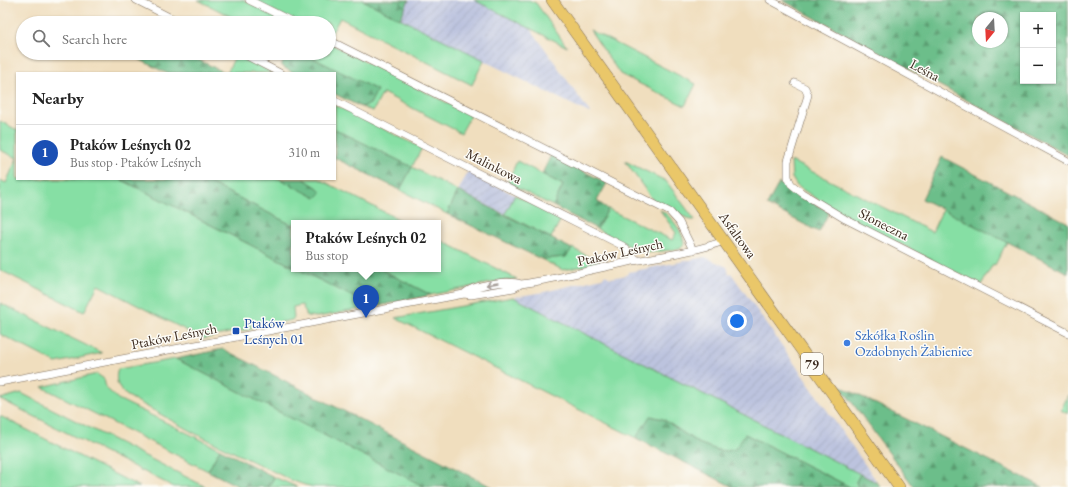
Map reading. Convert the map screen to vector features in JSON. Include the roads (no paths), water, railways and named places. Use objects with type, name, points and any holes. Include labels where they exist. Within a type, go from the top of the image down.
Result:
[{"type":"main road","name":"Asfaltowa","points":[[552,0],[900,487]]},
{"type":"street","points":[[136,0],[167,16]]},
{"type":"street","points":[[249,0],[281,16]]},
{"type":"street","name":"Leśna","points":[[770,0],[1068,161]]},
{"type":"street","points":[[336,44],[670,212],[679,222],[693,250]]},
{"type":"street","points":[[255,60],[278,72]]},
{"type":"street","name":"Słoneczna","points":[[795,83],[805,88],[808,95],[788,160],[787,172],[791,184],[845,219],[1068,333]]},
{"type":"street","name":"Malinkowa","points":[[336,102],[623,246],[637,260]]},
{"type":"street","name":"Ptaków Leśnych","points":[[2,383],[151,354],[178,347],[464,294],[467,290],[493,284],[515,282],[521,284],[565,277],[637,260],[693,250],[724,241]]},
{"type":"place","name":"Ptaków Leśnych 02","points":[[366,318]]},
{"type":"place","name":"Ptaków Leśnych 01","points":[[236,331]]},
{"type":"place","name":"Szkółka Roślin Ozdobnych Żabieniec","points":[[847,343]]}]
